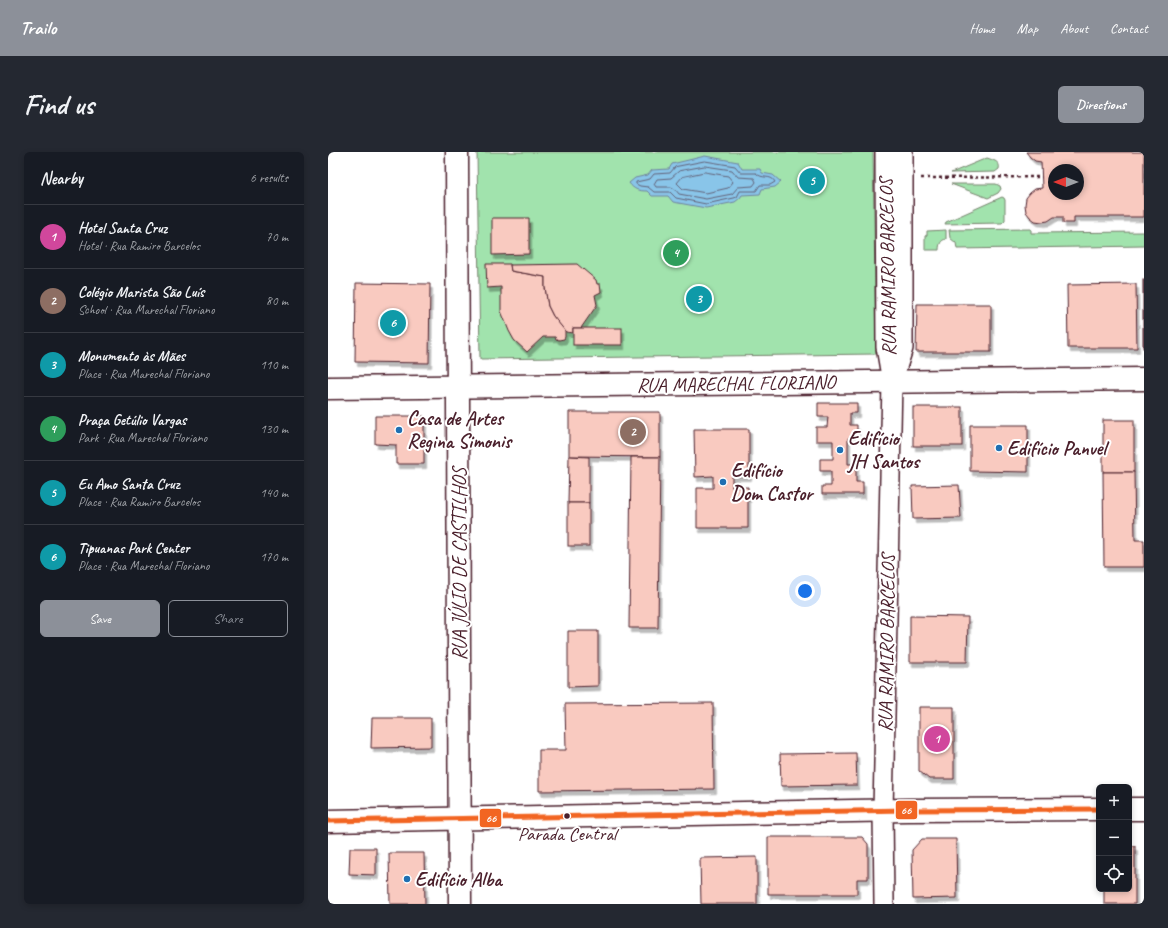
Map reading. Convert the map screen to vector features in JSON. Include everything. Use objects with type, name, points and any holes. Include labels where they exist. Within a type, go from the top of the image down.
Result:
[{"type":"street","name":"RUA JÚLIO DE CASTILHOS","points":[[457,152],[460,904]]},
{"type":"street","name":"RUA RAMIRO BARCELOS","points":[[884,904],[883,811],[892,382],[886,347],[885,152]]},
{"type":"street","name":"RUA RAMIRO BARCELOS","points":[[892,382],[903,348],[903,152]]},
{"type":"street","name":"RUA MARECHAL FLORIANO","points":[[328,388],[1144,379]]},
{"type":"street","points":[[328,821],[883,811],[1096,809]]},
{"type":"street","points":[[1132,809],[1144,809]]},
{"type":"path","points":[[903,178],[1042,176]]},
{"type":"green space","points":[[477,152],[873,152],[876,354],[480,359]]},
{"type":"green space","points":[[987,158],[998,163],[999,169],[995,172],[951,173]]},
{"type":"green space","points":[[951,184],[996,184],[1000,186],[1001,189],[998,193],[988,198]]},
{"type":"green space","points":[[1002,197],[1005,200],[1005,220],[1002,223],[945,224],[946,222]]},
{"type":"green space","points":[[1031,229],[1031,233],[1144,232],[1144,246],[957,249],[956,243],[950,238],[949,230]]},
{"type":"green space","points":[[946,230],[946,239],[943,240],[939,246],[939,250],[925,250],[925,236],[927,235],[927,231]]},
{"type":"water","points":[[705,156],[738,162],[742,169],[760,169],[762,173],[773,175],[781,182],[775,187],[762,189],[760,194],[742,195],[735,202],[706,208],[673,202],[668,196],[652,196],[647,191],[635,189],[629,183],[635,178],[648,175],[652,170],[669,169],[672,164]]},
{"type":"building","points":[[1026,152],[1144,152],[1144,217],[1074,217],[1074,223],[1063,223],[1063,217],[1054,217],[1048,221],[1042,222],[1035,221],[1026,212],[1025,205],[1026,198],[1030,193],[1035,189],[1042,188],[1041,162],[1035,161]]},
{"type":"building","points":[[492,218],[529,218],[529,254],[492,255]]},
{"type":"building","points":[[486,264],[510,264],[511,271],[545,277],[548,306],[553,316],[565,330],[564,339],[559,340],[555,337],[543,337],[527,352],[514,340],[501,311],[501,287],[487,288]]},
{"type":"building","points":[[577,264],[596,280],[597,284],[600,284],[601,292],[595,295],[597,305],[581,328],[573,328],[573,333],[566,332],[553,316],[548,306],[545,277],[511,271],[510,265]]},
{"type":"building","points":[[1144,280],[1144,348],[1143,348]]},
{"type":"building","points":[[356,283],[430,284],[429,363],[355,362]]},
{"type":"building","points":[[1136,284],[1137,348],[1068,348],[1067,285]]},
{"type":"building","points":[[917,304],[991,304],[991,352],[916,352]]},
{"type":"building","points":[[573,328],[622,328],[622,345],[573,345]]},
{"type":"building","name":"Edifício JH Santos","points":[[818,403],[857,403],[857,413],[850,413],[850,425],[857,425],[857,438],[848,438],[848,464],[856,464],[856,482],[863,482],[863,494],[822,494],[822,486],[831,486],[831,471],[820,471],[820,459],[833,459],[833,441],[816,441],[816,427],[827,427],[828,417],[818,417]]},
{"type":"building","points":[[913,407],[962,407],[962,446],[913,446]]},
{"type":"building","points":[[569,412],[660,412],[660,457],[569,456]]},
{"type":"building","name":"Casa de Artes Regina Simonis","points":[[375,416],[424,416],[424,464],[396,464],[396,445],[375,444]]},
{"type":"building","points":[[1103,420],[1134,420],[1134,472],[1103,472]]},
{"type":"building","name":"Edifício Panvel","points":[[970,425],[1028,425],[1028,472],[970,471]]},
{"type":"building","name":"Edifício Dom Castor","points":[[694,429],[749,429],[749,476],[732,476],[732,488],[748,487],[748,528],[697,528],[697,488],[713,488],[713,476],[695,477]]},
{"type":"building","points":[[569,456],[589,457],[589,503],[568,503]]},
{"type":"building","points":[[631,457],[660,457],[658,628],[629,628]]},
{"type":"building","points":[[1103,472],[1134,472],[1135,540],[1144,540],[1144,567],[1104,567]]},
{"type":"building","points":[[959,485],[961,518],[913,519],[912,486]]},
{"type":"building","points":[[568,503],[589,503],[589,546],[568,546]]},
{"type":"building","points":[[910,616],[968,617],[967,662],[910,662]]},
{"type":"building","points":[[568,631],[598,631],[598,686],[568,687]]},
{"type":"building","points":[[713,703],[714,789],[539,791],[539,750],[566,750],[565,704]]},
{"type":"building","points":[[919,707],[954,707],[954,779],[929,779],[919,771]]},
{"type":"building","points":[[372,718],[431,718],[431,747],[371,748]]},
{"type":"building","points":[[856,753],[857,785],[781,786],[780,754]]},
{"type":"building","points":[[768,837],[862,837],[868,844],[868,879],[857,879],[857,894],[768,894]]},
{"type":"building","points":[[922,839],[956,839],[957,898],[913,899],[912,850]]},
{"type":"building","points":[[1132,846],[1135,846],[1135,904],[1104,904],[1104,892],[1132,892]]},
{"type":"building","points":[[350,848],[376,848],[376,875],[349,874]]},
{"type":"building","name":"Edifício Alba","points":[[389,853],[424,853],[425,904],[390,904]]},
{"type":"building","points":[[757,857],[757,904],[701,904],[700,858]]},
{"type":"transit line","name":"66","points":[[328,821],[907,810],[1096,809]]},
{"type":"place","name":"Eu Amo Santa Cruz","points":[[812,181]]},
{"type":"place","name":"Praça Getúlio Vargas","points":[[676,253]]},
{"type":"place","name":"Monumento às Mães","points":[[699,299]]},
{"type":"place","name":"Tipuanas Park Center","points":[[393,323]]},
{"type":"place","name":"Casa de Artes Regina Simonis","points":[[399,430]]},
{"type":"place","name":"Colégio Marista São Luís","points":[[633,432]]},
{"type":"place","name":"Edifício Panvel","points":[[999,448]]},
{"type":"place","name":"Edifício JH Santos","points":[[840,450]]},
{"type":"place","name":"Edifício Dom Castor","points":[[723,482]]},
{"type":"place","name":"Hotel Santa Cruz","points":[[937,739]]},
{"type":"place","name":"Parada Central","points":[[567,816]]},
{"type":"place","name":"Edifício Alba","points":[[407,879]]}]
